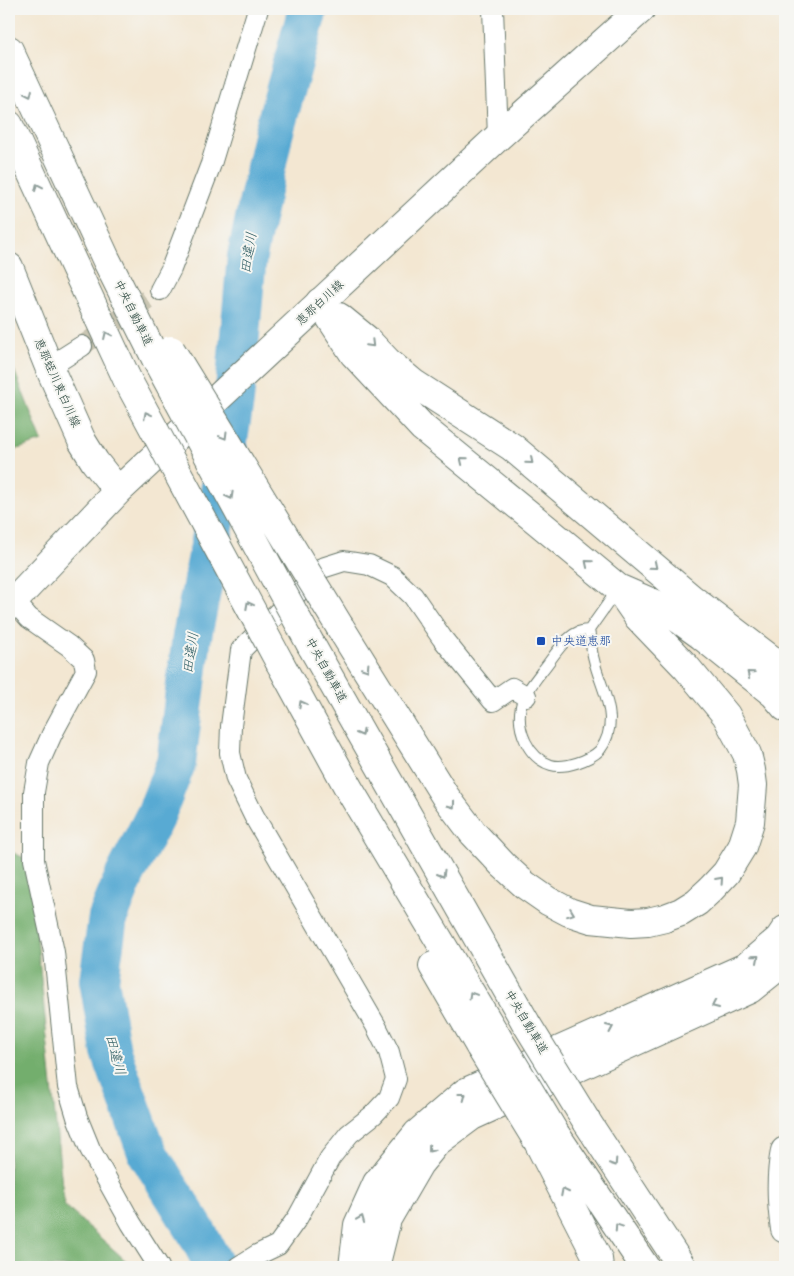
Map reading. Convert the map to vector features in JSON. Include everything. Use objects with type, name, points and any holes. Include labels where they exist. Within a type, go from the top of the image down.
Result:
[{"type":"main road","name":"恵那白川線","points":[[11,604],[118,491],[498,137],[640,9]]},
{"type":"main road","points":[[9,50],[106,258],[161,333],[164,355],[340,626],[445,796],[473,833],[525,885],[548,901],[569,912],[591,919],[631,923],[648,922],[681,912],[697,902],[726,873],[742,847],[750,822],[753,785],[751,770],[747,754],[726,715],[686,667],[638,617],[618,588],[538,520],[423,428],[354,354],[320,302]]},
{"type":"main road","points":[[9,125],[127,379],[280,663],[489,1042],[547,1138],[644,1267]]},
{"type":"main road","name":"恵那蛭川東白川線","points":[[9,267],[48,367],[82,442],[118,491]]},
{"type":"main road","points":[[320,302],[366,339],[413,384],[512,447],[692,599],[785,670]]},
{"type":"main road","name":"中央自動車道","points":[[164,355],[311,645],[526,1023],[587,1122],[682,1267]]},
{"type":"main road","points":[[618,588],[662,607],[702,636],[774,694],[785,707]]},
{"type":"main road","points":[[354,1267],[358,1224],[377,1183],[417,1134],[466,1092],[746,967],[779,939],[785,930]]},
{"type":"main road","points":[[375,1267],[386,1219],[419,1164],[437,1142],[472,1116],[750,989],[785,961]]},
{"type":"main road","points":[[547,1138],[598,1259],[599,1267]]},
{"type":"main road","points":[[785,1151],[781,1183],[785,1229]]},
{"type":"street","points":[[160,290],[171,269],[211,164],[258,9]]},
{"type":"street","points":[[492,9],[498,137]]},
{"type":"street","points":[[48,367],[82,346]]},
{"type":"street","points":[[238,1267],[278,1245],[298,1217],[330,1158],[349,1134],[373,1115],[390,1098],[396,1079],[389,1052],[376,1026],[254,816],[236,779],[230,753],[231,726],[241,650],[322,569],[344,560],[369,565],[392,576],[413,596],[442,638],[493,701],[512,688],[526,696]]},
{"type":"street","points":[[11,604],[84,660],[86,670],[39,763],[34,792],[34,860],[54,952],[68,1087],[77,1117],[90,1149],[131,1223],[159,1267]]},
{"type":"lane","points":[[589,630],[577,632],[564,642],[530,687],[521,706],[520,726],[526,744],[538,758],[552,765],[569,766],[586,760],[600,750],[608,736],[610,718],[607,698],[594,660],[589,630],[618,588]]},
{"type":"green space","points":[[9,357],[42,441],[9,452]]},
{"type":"green space","points":[[9,851],[29,860],[64,1205],[133,1267],[9,1267]]},
{"type":"waterway","name":"田違川","points":[[215,1267],[196,1231],[147,1152],[111,1052],[99,980],[108,917],[125,875],[156,814],[176,763],[192,636],[218,506],[234,401],[247,256],[273,135],[308,9]]},
{"type":"tunnel","points":[[82,346],[160,290]]},
{"type":"place","name":"中央道恵那","points":[[541,641]]}]
